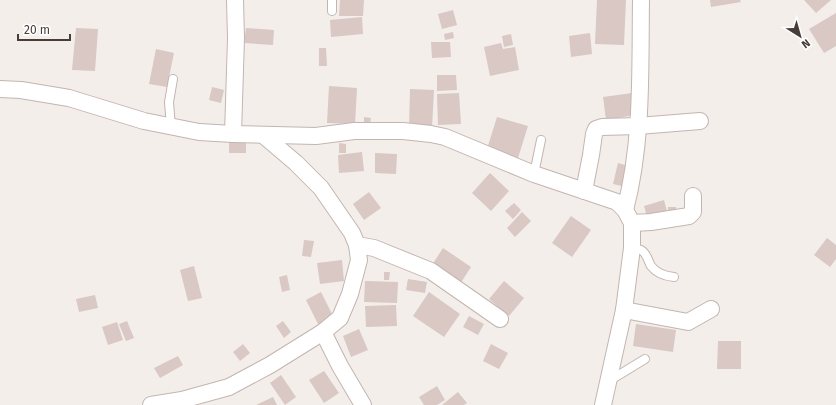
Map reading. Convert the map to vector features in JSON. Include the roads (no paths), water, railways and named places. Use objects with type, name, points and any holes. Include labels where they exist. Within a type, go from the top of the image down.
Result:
[{"type":"street","points":[[233,134],[236,38],[235,0]]},
{"type":"street","points":[[603,405],[624,310],[632,248],[629,216],[638,126],[641,0]]},
{"type":"street","points":[[0,89],[21,90],[68,98],[144,121],[199,132],[316,136],[354,131],[404,131],[431,134],[445,137],[534,174],[617,202],[629,216],[651,222],[689,216],[693,212],[693,196]]},
{"type":"street","points":[[584,191],[596,129],[602,127],[638,126],[700,121]]},
{"type":"street","points":[[151,405],[182,400],[229,387],[270,365],[324,332],[340,318],[350,294],[359,260],[357,245],[352,233],[321,188],[296,163],[263,135]]},
{"type":"street","points":[[357,245],[374,248],[431,271],[500,319]]},
{"type":"street","points":[[624,310],[688,322],[712,309]]},
{"type":"street","points":[[324,332],[340,366],[363,405]]},
{"type":"lane","points":[[332,0],[332,11]]},
{"type":"lane","points":[[171,127],[169,102],[173,79]]},
{"type":"lane","points":[[534,174],[541,140]]},
{"type":"lane","points":[[632,248],[642,250],[651,266],[657,272],[665,276],[674,277]]},
{"type":"lane","points":[[609,381],[645,359]]}]
